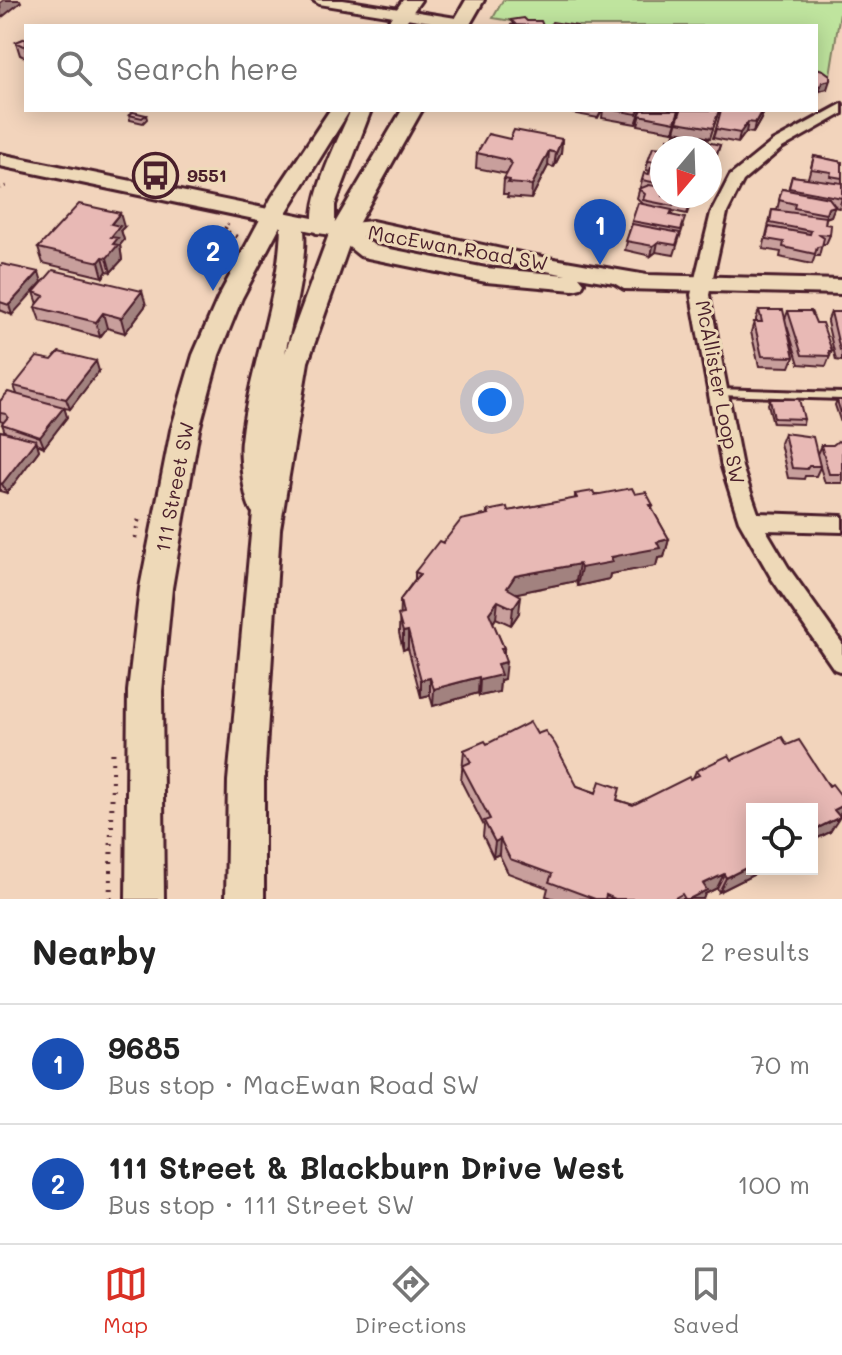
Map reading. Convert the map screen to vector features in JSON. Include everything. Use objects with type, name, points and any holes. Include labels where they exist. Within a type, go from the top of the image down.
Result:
[{"type":"main road","points":[[461,24],[475,0]]},
{"type":"main road","points":[[403,13],[420,24]]},
{"type":"main road","name":"111 Street SW","points":[[145,899],[145,691],[156,588],[170,502],[206,355],[339,112]]},
{"type":"main road","points":[[333,230],[324,205],[360,112]]},
{"type":"main road","points":[[390,148],[389,126],[392,112]]},
{"type":"main road","points":[[245,899],[248,751],[265,529],[295,362],[333,230],[390,148],[411,112]]},
{"type":"main road","points":[[265,529],[254,444],[292,256],[282,219]]},
{"type":"street","points":[[319,0],[461,24]]},
{"type":"street","name":"McAllister Loop SW","points":[[842,108],[763,154],[736,179],[719,213],[701,284],[700,303],[732,467],[750,521],[780,573],[842,662]]},
{"type":"street","points":[[0,160],[333,230]]},
{"type":"street","name":"MacEwan Road SW","points":[[333,230],[368,251],[459,270],[561,283],[641,281],[842,287]]},
{"type":"street","points":[[750,521],[842,524]]},
{"type":"lane","points":[[717,392],[842,396]]},
{"type":"path","points":[[0,188],[9,185]]},
{"type":"path","points":[[229,223],[224,230],[235,234]]},
{"type":"green space","points":[[503,0],[842,0],[830,75],[818,73],[818,24],[529,24],[493,18]]},
{"type":"building","points":[[524,18],[527,21],[541,21],[542,24],[515,24],[511,20]]},
{"type":"building","points":[[818,69],[830,75],[830,80],[822,82],[821,86],[818,85]]},
{"type":"building","points":[[133,112],[146,115],[142,118],[129,115]]},
{"type":"building","points":[[641,112],[678,112],[675,122],[639,115]]},
{"type":"building","points":[[680,112],[718,112],[713,128],[677,122]]},
{"type":"building","points":[[720,112],[761,112],[755,123],[748,122],[740,133],[716,129]]},
{"type":"building","points":[[514,130],[562,139],[556,153],[549,151],[532,185],[508,183],[510,180],[504,179],[512,164],[508,160],[477,153],[488,134],[510,139]]},
{"type":"building","points":[[814,156],[842,162],[842,178],[830,176],[831,172],[811,169]]},
{"type":"building","points":[[650,170],[650,182],[642,180],[644,173],[649,174]]},
{"type":"building","points":[[792,176],[842,183],[842,198],[789,188]]},
{"type":"building","points":[[650,185],[650,201],[643,200],[645,194],[639,189]]},
{"type":"building","points":[[782,189],[829,198],[835,206],[828,208],[826,214],[794,208],[795,204],[779,200]]},
{"type":"building","points":[[638,203],[650,208],[672,210],[670,215],[685,218],[681,230],[632,221]]},
{"type":"building","points":[[79,204],[120,213],[111,224],[120,226],[111,237],[118,238],[113,244],[118,245],[99,262],[38,248]]},
{"type":"building","points":[[772,210],[826,217],[825,224],[831,225],[830,235],[818,234],[824,238],[815,254],[783,247],[784,242],[766,239],[769,227],[810,234],[811,231],[770,223]]},
{"type":"building","points":[[632,224],[680,233],[676,245],[658,242],[653,246],[626,241]]},
{"type":"building","points":[[2,264],[39,272],[9,305],[0,302]]},
{"type":"building","points":[[53,270],[142,291],[121,318],[103,313],[96,322],[35,307],[44,296],[34,292]]},
{"type":"building","points":[[759,310],[783,310],[794,357],[762,356],[754,322],[762,322]]},
{"type":"building","points":[[788,311],[811,311],[816,323],[822,323],[832,351],[829,351],[830,356],[802,355]]},
{"type":"building","points":[[831,312],[842,312],[842,351],[840,350]]},
{"type":"building","points":[[59,352],[96,361],[66,399],[14,386],[37,357],[52,360]]},
{"type":"building","points":[[8,392],[64,407],[40,437],[2,424],[8,417],[0,413],[0,401]]},
{"type":"building","points":[[770,399],[799,399],[804,419],[774,418]]},
{"type":"building","points":[[837,400],[842,400],[842,417]]},
{"type":"building","points":[[0,431],[36,440],[2,484],[0,483]]},
{"type":"building","points":[[784,433],[813,437],[820,466],[792,468]]},
{"type":"building","points":[[838,441],[842,443],[842,474],[829,474],[821,445],[833,445]]},
{"type":"building","points":[[632,488],[635,494],[646,492],[669,539],[657,542],[660,548],[611,557],[613,562],[581,568],[579,564],[515,576],[507,588],[521,596],[513,608],[498,601],[489,613],[504,648],[501,648],[506,662],[497,664],[501,675],[480,680],[479,677],[434,689],[430,678],[421,680],[408,631],[403,632],[398,615],[403,614],[400,600],[420,574],[415,572],[439,541],[443,543],[461,520],[507,507],[508,511],[577,498],[575,494],[593,491],[595,495]]},
{"type":"building","points":[[530,722],[537,734],[545,731],[555,744],[577,786],[596,793],[600,781],[620,788],[617,800],[633,805],[699,775],[696,771],[729,755],[732,760],[782,737],[787,745],[799,740],[829,786],[832,784],[842,797],[842,806],[834,810],[840,817],[818,828],[818,803],[746,803],[746,868],[703,884],[707,890],[689,899],[682,894],[673,899],[615,899],[606,895],[605,899],[595,899],[549,882],[552,874],[510,859],[500,839],[495,842],[484,821],[490,819],[462,766],[471,762],[464,750],[485,741],[487,744]]},
{"type":"place","name":"9551","points":[[156,176]]},
{"type":"place","name":"9685","points":[[600,265]]},
{"type":"place","name":"111 Street & Blackburn Drive West","points":[[213,291]]}]
